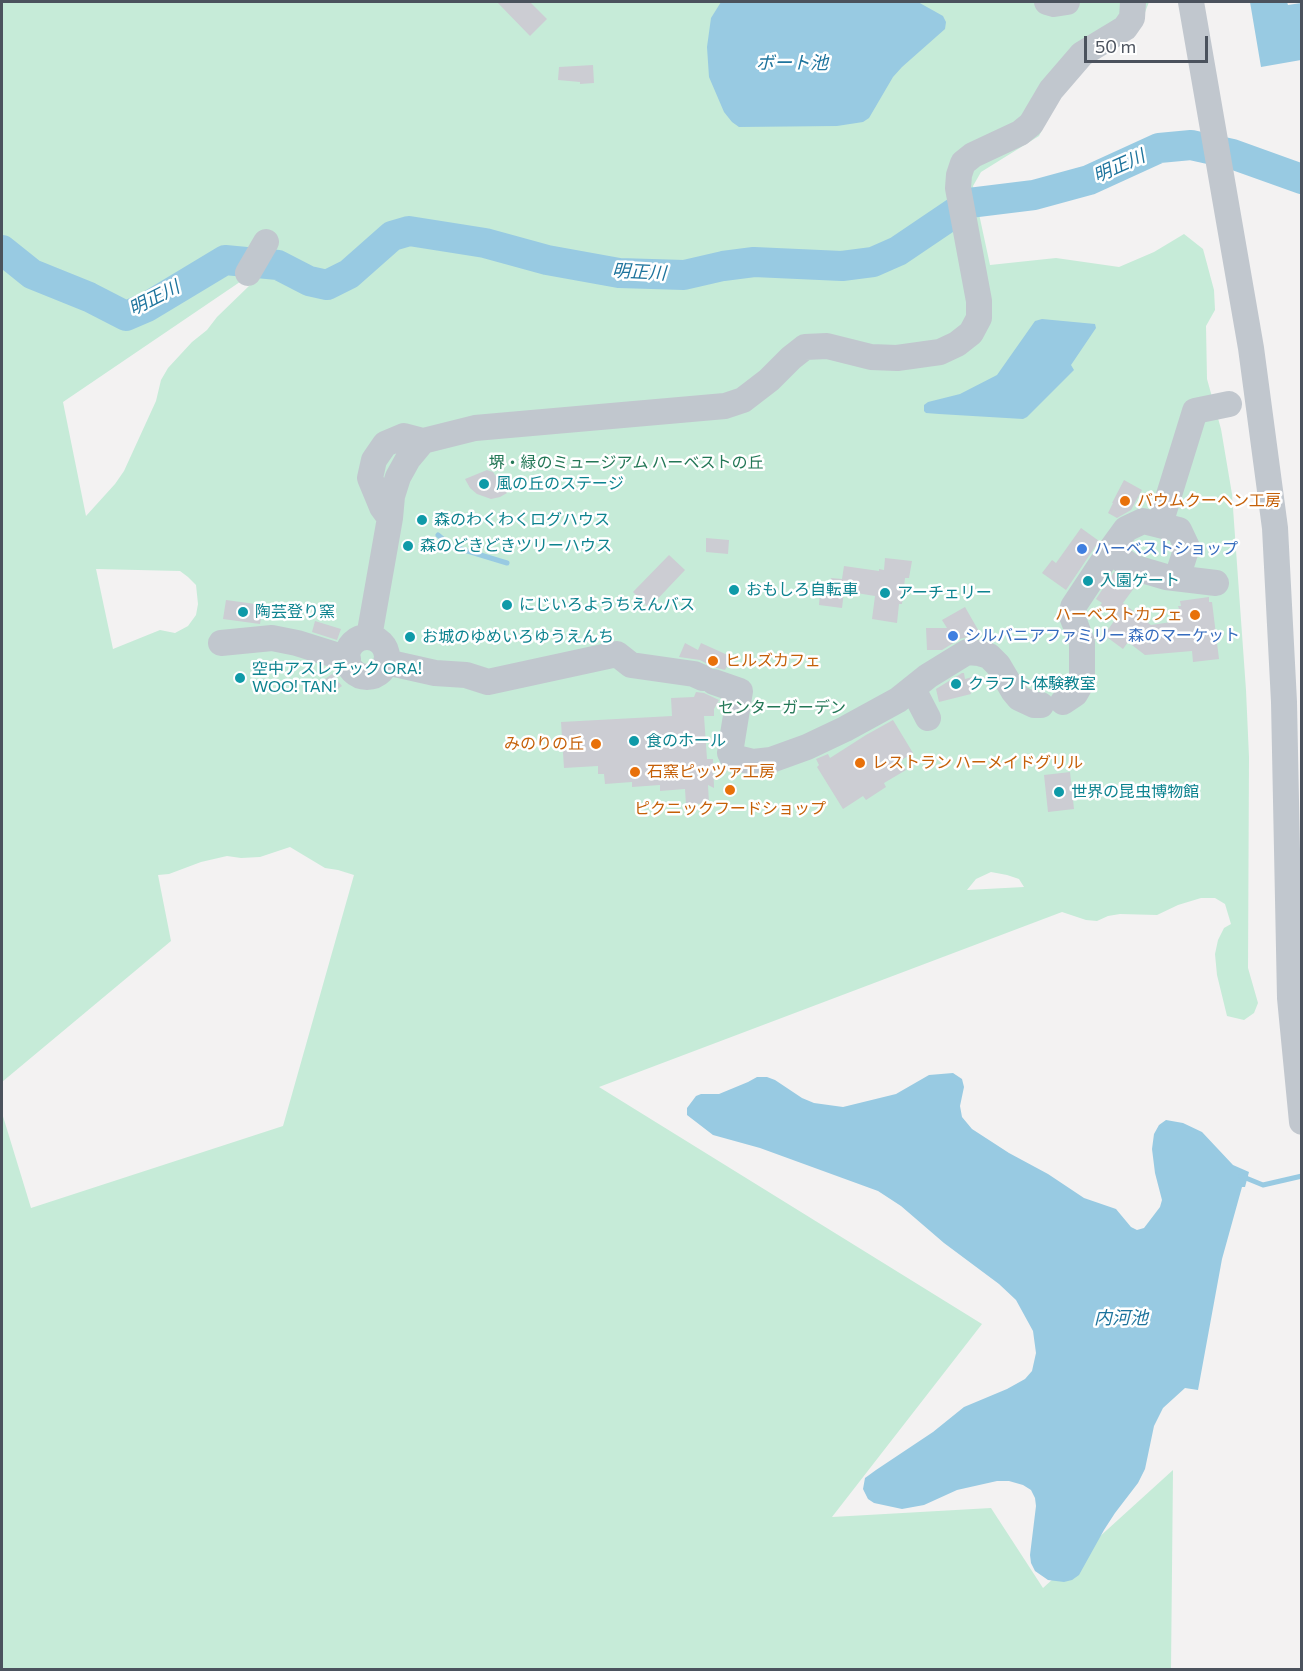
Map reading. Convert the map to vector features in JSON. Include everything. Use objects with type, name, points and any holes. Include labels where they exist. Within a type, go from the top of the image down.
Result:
[{"type":"street","points":[[1047,2],[1054,4],[1067,2]]},
{"type":"street","points":[[369,637],[392,496],[398,477],[408,459],[423,441],[475,428],[725,406],[743,400],[805,347],[827,346],[871,357],[897,358],[940,352],[957,344],[971,333],[979,318],[979,301],[958,188],[963,163],[973,155],[1020,133],[1031,124],[1051,90],[1082,54],[1125,28],[1132,18],[1132,2]]},
{"type":"street","points":[[1191,2],[1252,359],[1275,528],[1284,702],[1290,998],[1301,1121]]},
{"type":"street","points":[[248,273],[266,242]]},
{"type":"street","points":[[1160,524],[1195,411],[1229,404]]},
{"type":"street","points":[[386,662],[435,673],[466,675],[488,682],[617,654],[631,665],[694,674],[740,691],[730,753],[732,757],[753,762],[771,760],[807,747],[898,700],[928,676],[967,652],[989,656],[998,665],[1019,698],[1034,705],[1052,703],[1075,694],[1082,676],[1082,642],[1072,616],[1073,607],[1126,529],[1143,521],[1179,530],[1187,547],[1178,578]]},
{"type":"street","points":[[1110,551],[1132,567],[1166,577],[1216,583]]},
{"type":"street","points":[[369,637],[380,641],[386,651],[386,662],[383,669],[378,673],[365,676],[353,671],[348,659],[348,652],[356,641],[362,638],[369,637]]},
{"type":"street","points":[[221,644],[272,638],[297,643],[348,659]]},
{"type":"street","points":[[913,689],[928,718]]},
{"type":"green space","points":[[2,2],[1149,2],[1142,20],[1091,63],[1059,97],[1039,136],[981,172],[973,186],[990,265],[1056,258],[1119,267],[1154,252],[1184,234],[1203,249],[1214,290],[1215,310],[1206,326],[1207,379],[1221,429],[1232,494],[1246,690],[1249,757],[1248,968],[1258,1003],[1254,1013],[1244,1020],[1227,1016],[1217,975],[1215,954],[1224,928],[1231,924],[1225,904],[1215,898],[1201,898],[1157,915],[1120,914],[1097,921],[1062,912],[599,1087],[982,1324],[832,1517],[991,1508],[1043,1588],[1173,1470],[1171,1669],[2,1669],[2,1113],[31,1208],[283,1126],[354,875],[325,868],[290,847],[260,857],[227,856],[201,862],[169,874],[158,875],[171,941],[2,1082]],"holes":[[[259,269],[250,285],[168,368],[161,380],[156,401],[124,471],[86,516],[63,402]],[[96,569],[180,571],[196,585],[198,604],[196,615],[188,626],[175,633],[160,630],[113,649]],[[991,872],[1019,879],[1024,887],[967,890],[976,879]]]},
{"type":"water","name":"ボート池","points":[[721,2],[918,2],[943,16],[946,22],[945,29],[893,77],[869,118],[863,122],[837,126],[739,127],[724,112],[709,77],[707,47],[711,18]]},
{"type":"water","points":[[1250,2],[1287,2],[1288,5],[1301,3],[1301,60],[1261,67]]},
{"type":"water","points":[[1042,319],[1095,324],[1096,328],[1071,365],[1074,370],[1027,417],[1023,419],[926,413],[924,411],[924,405],[928,402],[960,394],[997,375],[1035,321]]},
{"type":"water","name":"内河池","points":[[953,1073],[962,1079],[964,1087],[960,1106],[962,1117],[972,1129],[1084,1198],[1116,1209],[1131,1227],[1137,1230],[1144,1228],[1160,1207],[1162,1200],[1152,1149],[1154,1134],[1159,1125],[1166,1120],[1183,1123],[1202,1132],[1233,1165],[1249,1172],[1245,1187],[1242,1187],[1222,1259],[1198,1390],[1185,1388],[1163,1408],[1154,1426],[1145,1469],[1138,1483],[1104,1530],[1079,1575],[1064,1582],[1048,1580],[1035,1571],[1031,1563],[1036,1506],[1031,1490],[1023,1485],[1009,1481],[997,1481],[957,1490],[924,1505],[902,1509],[874,1503],[868,1499],[863,1489],[865,1478],[933,1432],[964,1407],[1007,1389],[1025,1379],[1032,1371],[1036,1353],[1033,1331],[1016,1300],[901,1206],[878,1191],[760,1148],[713,1135],[687,1115],[687,1108],[696,1096],[719,1094],[757,1077],[775,1080],[814,1103],[843,1107],[896,1094],[929,1075]]},
{"type":"building","points":[[497,2],[530,2],[547,19],[530,36]]},
{"type":"building","points":[[593,65],[594,83],[580,84],[580,82],[558,80],[559,67]]},
{"type":"building","name":"風の丘のステージ","points":[[487,470],[493,472],[507,493],[491,499],[477,494],[470,488],[465,479]]},
{"type":"building","points":[[1124,480],[1142,490],[1131,510],[1117,518],[1108,513]]},
{"type":"building","points":[[1081,528],[1099,541],[1066,590],[1042,573],[1052,560],[1056,563]]},
{"type":"building","points":[[706,538],[729,540],[728,554],[706,552]]},
{"type":"building","points":[[669,555],[685,570],[649,608],[633,592]]},
{"type":"building","points":[[885,558],[912,561],[909,578],[905,578],[897,623],[872,619],[875,596],[844,591],[842,608],[819,605],[820,592],[829,593],[831,578],[842,579],[844,566],[879,571],[879,569],[884,570]]},
{"type":"building","points":[[1114,572],[1137,584],[1123,603],[1151,625],[1178,621],[1176,610],[1179,609],[1178,606],[1181,606],[1180,601],[1209,597],[1209,602],[1212,602],[1219,659],[1193,662],[1192,651],[1145,655],[1128,642],[1123,649],[1104,635],[1117,617],[1100,605],[1102,603],[1096,599]]},
{"type":"building","name":"陶芸登り窯","points":[[226,600],[263,605],[260,624],[223,619]]},
{"type":"building","points":[[965,607],[981,635],[976,638],[960,639],[942,650],[927,650],[926,628],[947,628],[942,620]]},
{"type":"building","points":[[315,621],[341,629],[337,640],[312,632]]},
{"type":"building","points":[[685,643],[698,650],[701,643],[732,657],[725,670],[700,660],[679,657]]},
{"type":"building","name":"クラフト体験教室","points":[[962,673],[965,679],[976,676],[979,688],[970,691],[971,694],[939,702],[936,689]]},
{"type":"building","points":[[332,674],[342,686],[330,694],[321,682]]},
{"type":"building","name":"食のホール","points":[[696,692],[719,700],[714,709],[714,716],[704,716],[707,759],[713,759],[714,788],[708,785],[709,803],[686,805],[685,789],[660,791],[660,785],[632,787],[632,782],[605,784],[604,774],[598,774],[598,766],[564,768],[561,722],[672,716],[671,698],[694,697]]},
{"type":"building","name":"レストラン ハーメイドグリル","points":[[893,720],[913,753],[900,761],[906,770],[884,783],[886,787],[866,800],[863,796],[843,809],[817,767],[819,765],[816,759],[828,754],[830,758]]},
{"type":"building","name":"世界の昆虫博物館","points":[[1070,772],[1074,809],[1048,812],[1044,775]]},
{"type":"waterway","name":"明正川","points":[[2,250],[32,274],[89,297],[126,316],[147,307],[225,260],[278,265],[309,281],[327,285],[349,274],[392,236],[409,231],[485,243],[547,260],[619,273],[684,275],[754,262],[842,266],[873,262],[898,251],[969,203],[1034,195],[1089,180],[1159,148],[1191,145],[1232,154],[1302,179]]},
{"type":"waterway","points":[[438,535],[451,546],[507,563]]},
{"type":"waterway","points":[[1241,1176],[1263,1185],[1302,1176]]},
{"type":"place","name":"風の丘のステージ","points":[[484,484]]},
{"type":"place","name":"バウムクーヘン工房","points":[[1125,501]]},
{"type":"place","name":"森のわくわくログハウス","points":[[422,520]]},
{"type":"place","name":"森のどきどきツリーハウス","points":[[408,546]]},
{"type":"place","name":"ハーベストショップ","points":[[1082,549]]},
{"type":"place","name":"入園ゲート","points":[[1088,581]]},
{"type":"place","name":"おもしろ自転車","points":[[734,590]]},
{"type":"place","name":"アーチェリー","points":[[885,593]]},
{"type":"place","name":"にじいろようちえんバス","points":[[507,605]]},
{"type":"place","name":"陶芸登り窯","points":[[243,612]]},
{"type":"place","name":"ハーベストカフェ","points":[[1195,615]]},
{"type":"place","name":"シルバニアファミリー 森のマーケット","points":[[953,636]]},
{"type":"place","name":"お城のゆめいろゆうえんち","points":[[410,637]]},
{"type":"place","name":"ヒルズカフェ","points":[[713,661]]},
{"type":"place","name":"空中アスレチック ORA! WOO! TAN!","points":[[240,678]]},
{"type":"place","name":"クラフト体験教室","points":[[956,684]]},
{"type":"place","name":"食のホール","points":[[634,741]]},
{"type":"place","name":"みのりの丘","points":[[596,744]]},
{"type":"place","name":"レストラン ハーメイドグリル","points":[[860,763]]},
{"type":"place","name":"石窯ピッツァ工房","points":[[635,772]]},
{"type":"place","name":"ピクニックフードショップ","points":[[730,790]]},
{"type":"place","name":"世界の昆虫博物館","points":[[1059,792]]},
{"type":"park label","name":"堺・緑のミュージアム ハーベストの丘","points":[[626,463]]},
{"type":"park label","name":"センターガーデン","points":[[782,708]]}]
